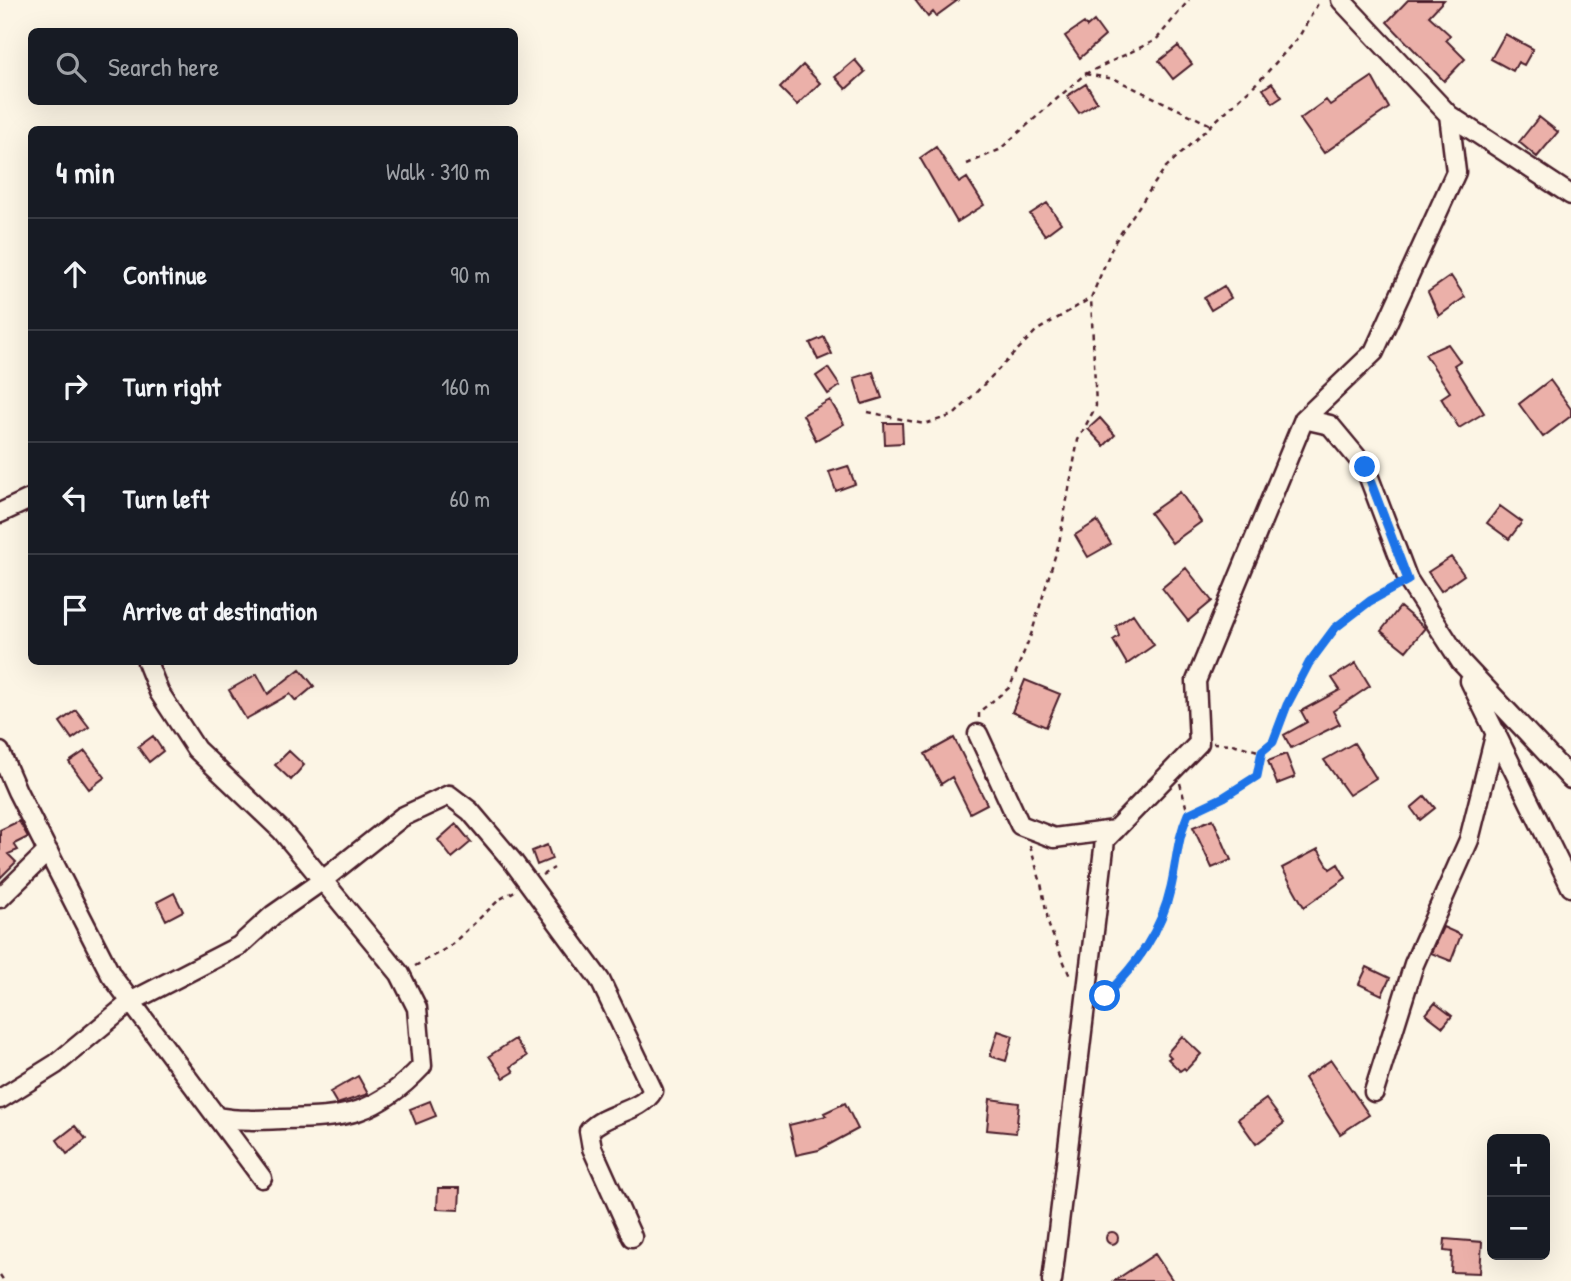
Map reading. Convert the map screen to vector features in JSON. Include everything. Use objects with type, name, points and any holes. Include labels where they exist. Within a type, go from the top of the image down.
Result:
[{"type":"street","points":[[1341,0],[1449,115],[1571,195]]},
{"type":"street","points":[[1052,1281],[1105,840],[1199,743],[1196,681],[1304,419],[1374,352],[1456,172],[1449,115]]},
{"type":"street","points":[[1304,419],[1330,425],[1365,467],[1408,580],[1461,662],[1571,887]]},
{"type":"street","points":[[0,513],[28,500]]},
{"type":"street","points":[[1461,662],[1571,779]]},
{"type":"street","points":[[148,665],[159,692],[196,750],[260,807],[323,880],[400,975],[417,1008],[422,1066],[398,1091],[355,1114],[329,1119],[236,1120],[217,1117]]},
{"type":"street","points":[[1374,1092],[1414,964],[1469,840],[1496,732]]},
{"type":"street","points":[[978,734],[1020,825],[1054,838],[1115,830]]},
{"type":"street","points":[[2,757],[111,975],[262,1178]]},
{"type":"street","points":[[0,1099],[56,1064],[132,1001],[239,946],[273,915],[323,880],[401,817],[449,795],[470,811],[600,981],[653,1091],[648,1100],[596,1123],[589,1131],[592,1147],[632,1237]]},
{"type":"street","points":[[0,898],[48,851]]},
{"type":"path","points":[[967,164],[999,150],[1085,74],[1156,40],[1189,0]]},
{"type":"path","points":[[978,734],[979,712],[1010,687],[1032,632],[1059,543],[1078,440],[1096,406],[1091,298],[1114,243],[1166,168],[1263,77],[1291,46],[1320,0]]},
{"type":"path","points":[[1085,74],[1115,79],[1211,125]]},
{"type":"path","points":[[869,412],[924,425],[954,415],[1036,331],[1091,298]]},
{"type":"path","points":[[1188,814],[1224,797],[1257,776],[1262,751],[1273,742],[1287,705],[1309,663],[1335,628],[1370,601],[1408,580]]},
{"type":"path","points":[[1199,743],[1233,744],[1262,751]]},
{"type":"path","points":[[1083,1023],[1142,957],[1155,933],[1172,884],[1179,835],[1188,814],[1181,790],[1179,764]]},
{"type":"path","points":[[1020,825],[1031,847],[1049,926],[1074,988]]},
{"type":"path","points":[[400,975],[449,947],[500,898],[554,868]]},
{"type":"path","points":[[0,1275],[4,1281]]},
{"type":"building","points":[[915,0],[958,0],[936,16],[933,12],[928,17]]},
{"type":"building","points":[[1408,0],[1444,0],[1429,16],[1450,35],[1446,40],[1465,59],[1444,81],[1387,22]]},
{"type":"building","points":[[1094,21],[1105,36],[1080,58],[1065,36],[1084,23],[1087,27]]},
{"type":"building","points":[[1505,34],[1533,49],[1524,65],[1518,62],[1513,71],[1491,59]]},
{"type":"building","points":[[1178,46],[1192,64],[1173,79],[1159,61]]},
{"type":"building","points":[[855,60],[865,72],[846,89],[835,77]]},
{"type":"building","points":[[803,65],[820,83],[797,105],[780,88]]},
{"type":"building","points":[[1372,77],[1389,108],[1324,153],[1300,119],[1326,100],[1330,105]]},
{"type":"building","points":[[1272,83],[1282,97],[1273,103],[1263,89]]},
{"type":"building","points":[[1086,84],[1097,102],[1079,113],[1067,96]]},
{"type":"building","points":[[1539,117],[1558,132],[1537,157],[1519,142]]},
{"type":"building","points":[[936,147],[959,183],[967,178],[984,205],[957,222],[920,158]]},
{"type":"building","points":[[1047,203],[1061,223],[1045,235],[1030,214]]},
{"type":"building","points":[[1451,276],[1465,297],[1439,316],[1428,292]]},
{"type":"building","points":[[1224,286],[1231,298],[1211,310],[1204,298]]},
{"type":"building","points":[[824,337],[832,354],[818,360],[810,343]]},
{"type":"building","points":[[1448,344],[1460,361],[1454,365],[1484,413],[1459,428],[1441,398],[1450,392],[1425,354]]},
{"type":"building","points":[[828,368],[840,386],[828,394],[816,376]]},
{"type":"building","points":[[873,372],[882,398],[862,404],[854,378]]},
{"type":"building","points":[[1550,380],[1571,409],[1571,416],[1543,437],[1519,404]]},
{"type":"building","points":[[830,400],[844,424],[816,440],[803,415]]},
{"type":"building","points":[[1100,418],[1115,435],[1104,446],[1088,429]]},
{"type":"building","points":[[884,423],[902,423],[903,443],[885,444]]},
{"type":"building","points":[[848,466],[855,484],[836,491],[829,472]]},
{"type":"building","points":[[1180,492],[1201,522],[1172,543],[1150,513]]},
{"type":"building","points":[[1500,506],[1522,522],[1509,539],[1487,523]]},
{"type":"building","points":[[1097,521],[1111,544],[1088,557],[1075,535]]},
{"type":"building","points":[[1451,557],[1464,575],[1441,591],[1428,572]]},
{"type":"building","points":[[1186,568],[1212,601],[1188,621],[1162,588]]},
{"type":"building","points":[[1400,607],[1425,628],[1406,651],[1381,631]]},
{"type":"building","points":[[1133,614],[1154,645],[1127,664],[1113,640],[1119,636],[1116,626]]},
{"type":"building","points":[[1356,663],[1370,686],[1333,711],[1340,724],[1291,748],[1284,735],[1307,722],[1301,711],[1340,690],[1332,678]]},
{"type":"building","points":[[300,669],[314,686],[296,701],[290,694],[246,719],[229,690],[257,674],[268,694]]},
{"type":"building","points":[[1025,680],[1060,694],[1046,727],[1012,712]]},
{"type":"building","points":[[76,710],[89,727],[72,739],[60,722]]},
{"type":"building","points":[[153,736],[163,751],[149,762],[138,747]]},
{"type":"building","points":[[954,738],[987,804],[970,813],[952,777],[941,784],[925,754]]},
{"type":"building","points":[[1354,743],[1376,778],[1349,795],[1324,760]]},
{"type":"building","points":[[85,751],[105,777],[89,789],[69,762]]},
{"type":"building","points":[[289,751],[304,765],[291,780],[275,765]]},
{"type":"building","points":[[1286,754],[1295,777],[1277,784],[1268,761]]},
{"type":"building","points":[[1425,796],[1435,808],[1420,820],[1411,808]]},
{"type":"building","points":[[1213,819],[1231,860],[1212,868],[1193,827]]},
{"type":"building","points":[[19,821],[28,837],[14,844],[18,850],[8,854],[16,862],[0,878],[0,830]]},
{"type":"building","points":[[456,824],[471,842],[452,858],[438,840]]},
{"type":"building","points":[[547,845],[552,859],[537,865],[532,851]]},
{"type":"building","points":[[1318,849],[1330,869],[1338,864],[1346,878],[1304,907],[1282,868]]},
{"type":"building","points":[[174,893],[183,911],[166,920],[157,902]]},
{"type":"building","points":[[1443,927],[1461,935],[1451,961],[1431,953]]},
{"type":"building","points":[[1367,967],[1390,978],[1382,995],[1359,984]]},
{"type":"building","points":[[1435,1003],[1452,1016],[1443,1027],[1426,1014]]},
{"type":"building","points":[[998,1031],[1013,1036],[1006,1061],[990,1056]]},
{"type":"building","points":[[1182,1036],[1201,1054],[1186,1070],[1184,1068],[1180,1071],[1168,1059],[1171,1057],[1167,1053]]},
{"type":"building","points":[[515,1039],[527,1056],[511,1067],[514,1072],[504,1078],[489,1056]]},
{"type":"building","points":[[1331,1060],[1369,1115],[1340,1134],[1304,1078]]},
{"type":"building","points":[[358,1076],[368,1094],[337,1104],[330,1092]]},
{"type":"building","points":[[990,1099],[1019,1103],[1016,1133],[987,1130]]},
{"type":"building","points":[[1266,1099],[1284,1123],[1256,1144],[1238,1119]]},
{"type":"building","points":[[430,1101],[436,1116],[416,1124],[410,1109]]},
{"type":"building","points":[[845,1103],[858,1129],[819,1150],[796,1155],[789,1125],[826,1116],[824,1113]]},
{"type":"building","points":[[75,1126],[86,1139],[67,1154],[57,1140]]},
{"type":"building","points":[[438,1188],[460,1188],[459,1210],[437,1209]]},
{"type":"building","points":[[1112,1232],[1118,1238],[1112,1244],[1106,1238]]},
{"type":"building","points":[[1445,1239],[1482,1242],[1480,1273],[1451,1272],[1452,1252],[1444,1251]]},
{"type":"building","points":[[1155,1254],[1173,1281],[1114,1281]]},
{"type":"route","points":[[1105,996],[1142,957],[1155,933],[1166,907],[1179,835],[1188,814],[1244,786],[1257,776],[1262,751],[1273,742],[1287,705],[1309,663],[1335,628],[1370,601],[1408,580],[1365,467]]}]
